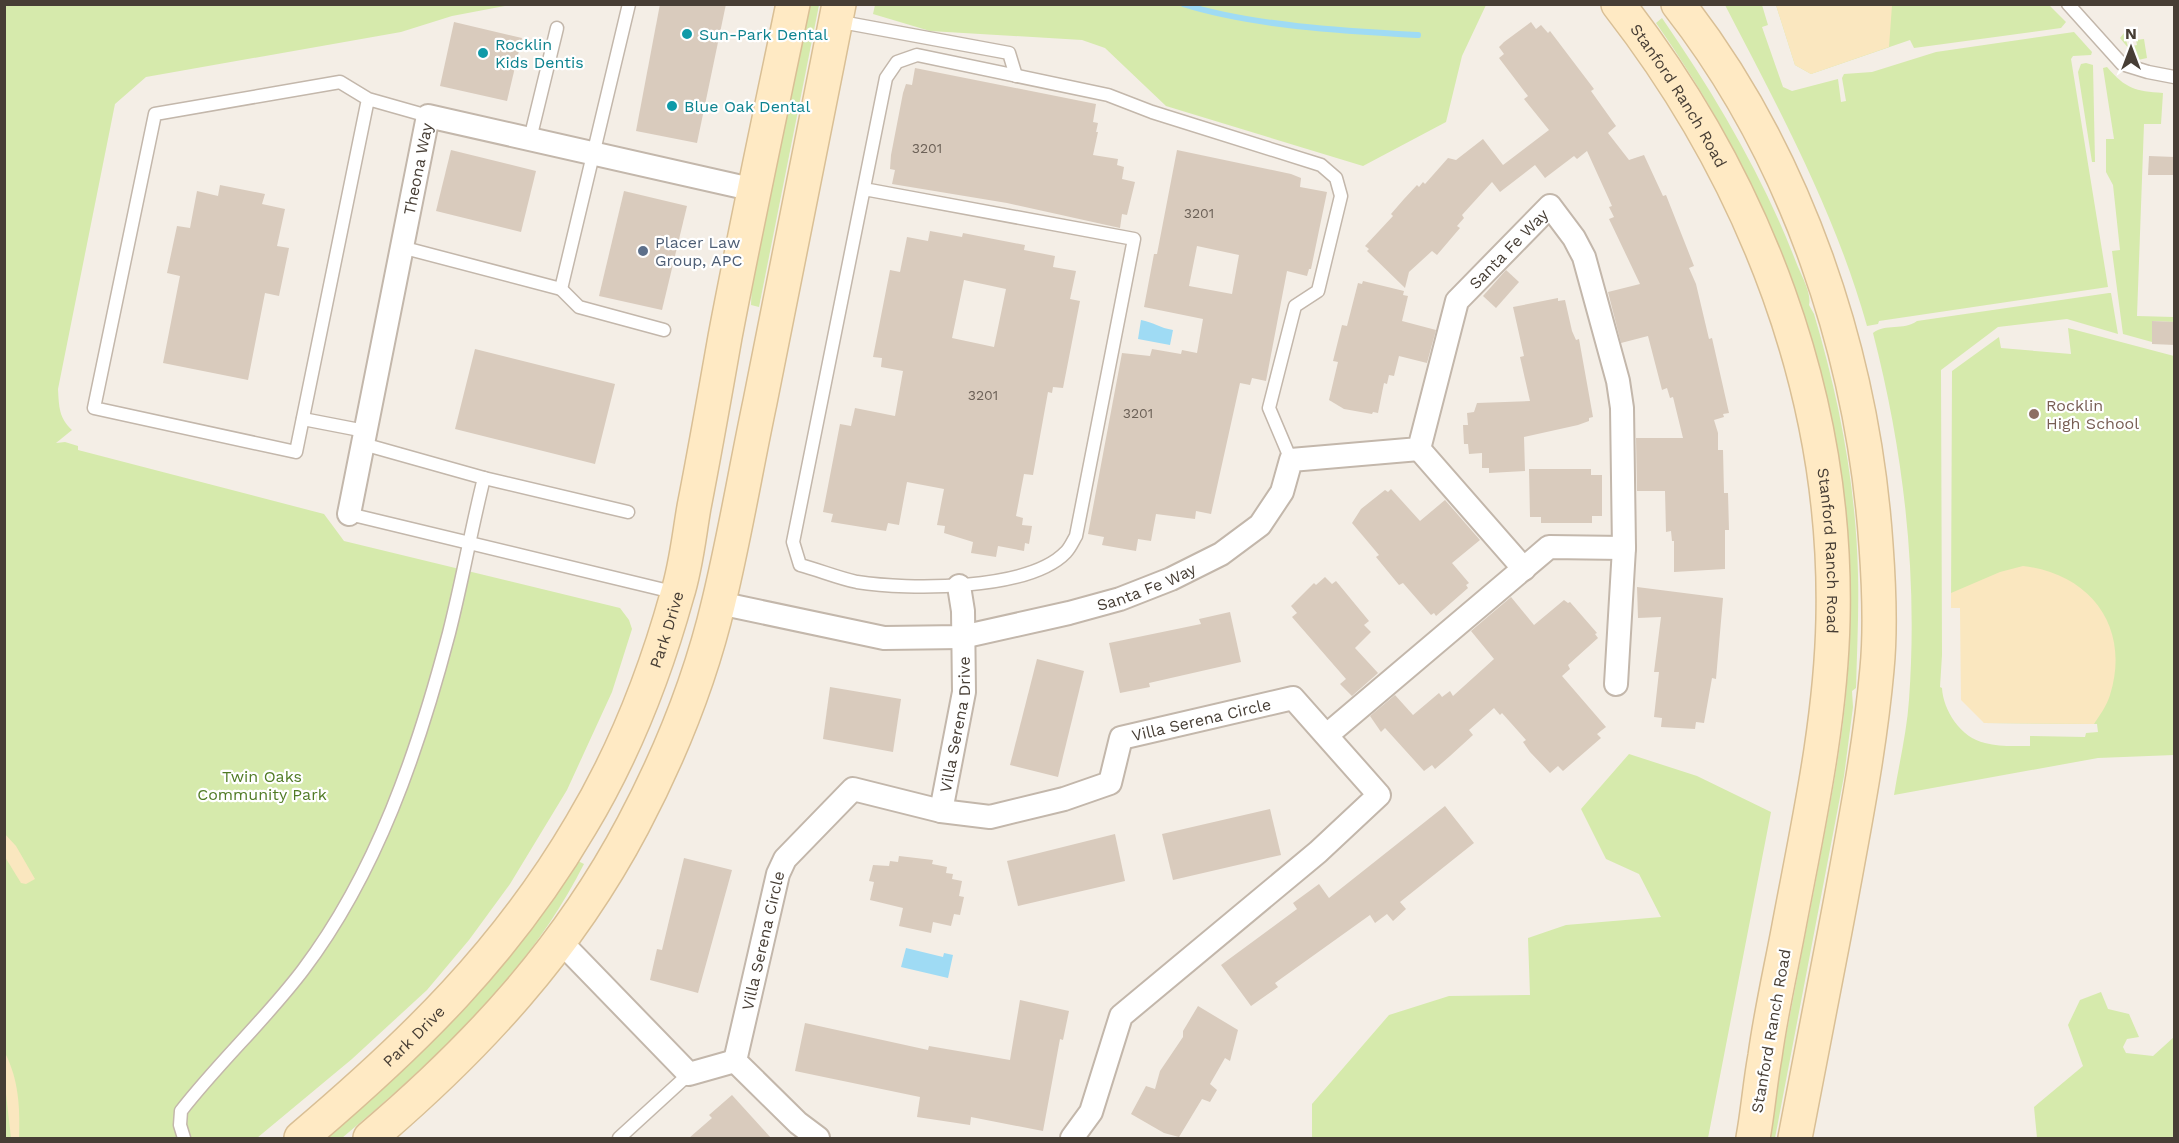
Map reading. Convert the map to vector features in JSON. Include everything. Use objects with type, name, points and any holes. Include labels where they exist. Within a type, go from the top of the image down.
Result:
[{"type":"main road","name":"Park Drive","points":[[301,1138],[365,1084],[429,1024],[477,973],[542,886],[582,824],[614,762],[649,681],[678,593],[731,306],[793,4]]},
{"type":"main road","name":"Stanford Ranch Road","points":[[1618,4],[1700,123],[1723,164],[1763,250],[1795,340],[1807,385],[1830,526],[1833,620],[1826,715],[1765,1053],[1753,1138]]},
{"type":"main road","points":[[1678,4],[1740,100],[1764,142],[1805,231],[1839,325],[1852,372],[1862,420],[1874,519],[1879,620],[1878,668],[1865,766],[1795,1138]]},
{"type":"main road","points":[[370,1138],[452,1067],[491,1027],[523,989],[584,908],[642,807],[678,729],[719,603],[838,13]]},
{"type":"main road","points":[[719,603],[699,593],[694,582],[734,381],[731,306]]},
{"type":"main road","points":[[610,865],[602,824],[647,735],[679,653],[688,618],[678,593]]},
{"type":"street","name":"Theona Way","points":[[349,514],[428,117],[755,190]]},
{"type":"street","name":"Santa Fe Way","points":[[1419,449],[1457,301],[1550,206],[1574,238],[1584,257],[1618,381],[1622,419],[1624,548]]},
{"type":"street","points":[[1291,460],[1419,449],[1524,568]]},
{"type":"street","name":"Santa Fe Way","points":[[719,603],[884,638],[962,637],[1120,599],[1171,579],[1221,554],[1260,525],[1282,492],[1291,460]]},
{"type":"street","points":[[1327,735],[1549,547],[1624,548],[1617,684]]},
{"type":"street","points":[[959,586],[963,611],[962,637]]},
{"type":"street","name":"Villa Serena Drive","points":[[941,811],[964,692],[962,637]]},
{"type":"street","name":"Villa Serena Circle","points":[[735,1061],[778,874],[785,859],[853,789],[941,811],[990,817],[1065,799],[1110,783],[1121,738],[1293,698],[1379,795],[1318,852],[1121,1016],[1092,1112],[1072,1138]]},
{"type":"street","points":[[559,940],[689,1074],[735,1061],[817,1138]]},
{"type":"lane","points":[[561,289],[628,4]]},
{"type":"lane","points":[[2068,4],[2122,64],[2175,77]]},
{"type":"lane","points":[[838,13],[1009,53],[1016,76]]},
{"type":"lane","points":[[530,139],[557,28]]},
{"type":"lane","points":[[864,189],[1134,239],[1076,536],[1067,551],[1052,562],[1007,579],[959,586],[907,588],[855,582],[800,565],[793,542],[886,78],[897,62],[917,55],[1108,95],[1152,112],[1321,165],[1336,178],[1341,196],[1318,291],[1295,306],[1269,408],[1291,460]]},
{"type":"lane","points":[[368,99],[296,452],[94,408],[155,114],[340,82],[368,99],[428,117]]},
{"type":"lane","points":[[401,247],[561,289],[579,307],[664,330]]},
{"type":"lane","points":[[303,418],[484,478],[628,512]]},
{"type":"lane","points":[[184,1138],[180,1125],[181,1111],[303,969],[335,920],[389,817],[411,762],[429,706],[449,632],[467,542],[484,478]]},
{"type":"lane","points":[[349,514],[678,593]]},
{"type":"lane","points":[[619,1138],[689,1074]]},
{"type":"green space","points":[[875,4],[1486,5],[1462,56],[1446,122],[1363,166],[1166,106],[1105,48],[1082,40],[930,31],[873,14]]},
{"type":"green space","name":"Twin Oaks Community Park","points":[[5,5],[510,5],[452,16],[401,32],[146,77],[115,104],[58,389],[62,416],[72,430],[56,443],[65,442],[78,446],[78,450],[324,514],[344,541],[620,608],[629,620],[632,629],[612,692],[567,790],[510,884],[469,940],[427,990],[352,1059],[257,1138],[5,1138]]},
{"type":"green space","points":[[806,5],[819,5],[759,307],[751,305],[752,282]]},
{"type":"green space","points":[[1725,5],[1762,5],[1768,25],[1762,27],[1783,87],[1792,91],[1838,79],[1841,102],[1846,101],[1842,78],[1844,74],[1872,72],[1936,52],[2074,32],[2092,52],[2091,55],[2073,56],[2071,59],[2108,287],[1879,321],[1878,324],[1867,326],[1839,242],[1822,202],[1785,122]]},
{"type":"green space","points":[[1776,5],[2049,5],[2066,22],[2061,28],[1914,48],[1910,40],[1811,74],[1795,65]]},
{"type":"green space","points":[[1662,18],[1701,76],[1753,166],[1783,229],[1805,283],[1809,305],[1814,314],[1823,346],[1845,442],[1854,508],[1858,588],[1856,688],[1852,691],[1853,707],[1844,776],[1775,1138],[1767,1138],[1830,806],[1845,708],[1850,594],[1845,506],[1831,420],[1810,336],[1782,254],[1746,175],[1704,98],[1656,23]]},
{"type":"green space","points":[[2124,33],[2128,47],[2137,45],[2136,40],[2144,39],[2147,58],[2138,60],[2120,38]]},
{"type":"green space","points":[[2081,64],[2093,65],[2095,162],[2092,162],[2078,72]]},
{"type":"green space","points":[[2107,67],[2132,88],[2163,93],[2161,124],[2144,124],[2137,316],[2174,317],[2174,322],[2153,321],[2152,342],[2123,334],[2112,251],[2120,250],[2113,185],[2106,172],[2106,139],[2114,139],[2103,68]]},
{"type":"green space","points":[[2111,293],[2118,334],[2067,319],[1998,327],[1941,370],[1942,655],[1940,687],[1955,722],[1968,735],[1985,743],[2001,746],[2030,746],[2030,736],[2085,737],[2086,733],[2098,732],[2097,724],[1984,723],[1960,608],[1951,608],[1952,371],[1999,337],[2001,348],[2071,354],[2068,328],[2174,356],[2174,755],[2098,758],[1894,795],[1909,700],[1912,607],[1910,561],[1893,424],[1873,333],[1883,328],[1906,326],[1917,321]]},
{"type":"green space","points":[[1629,754],[1697,776],[1771,812],[1708,1138],[1312,1138],[1312,1104],[1389,1015],[1449,996],[1530,995],[1528,938],[1566,925],[1661,917],[1639,874],[1606,859],[1581,809]]},
{"type":"green space","points":[[576,860],[584,864],[536,943],[477,1013],[411,1078],[342,1138],[322,1138],[403,1068],[460,1012],[504,960]]},
{"type":"green space","points":[[2101,992],[2108,1009],[2129,1014],[2139,1037],[2127,1039],[2123,1047],[2126,1053],[2153,1056],[2174,1037],[2174,1138],[2037,1138],[2034,1107],[2083,1066],[2068,1025],[2080,1000]]},
{"type":"sand","points":[[1776,5],[1892,5],[1889,47],[1811,74],[1795,65]]},
{"type":"sand","points":[[2023,566],[2047,571],[2068,580],[2086,593],[2100,608],[2110,627],[2115,648],[2115,671],[2109,699],[2094,724],[1984,723],[1961,700],[1960,608],[1951,608],[1951,593],[2000,572]]},
{"type":"sand","points":[[4,833],[16,846],[35,879],[26,884],[21,883],[5,857]]},
{"type":"sand","points":[[5,1053],[10,1063],[18,1095],[19,1138],[11,1138],[5,1085]]},
{"type":"water","points":[[1141,320],[1173,330],[1170,345],[1138,339]]},
{"type":"water","points":[[906,948],[943,957],[944,953],[953,955],[948,978],[901,967]]},
{"type":"building","points":[[660,4],[726,4],[697,143],[636,131]]},
{"type":"building","name":"Rocklin Kids Dentis","points":[[454,22],[522,38],[507,101],[440,86]]},
{"type":"building","points":[[1531,22],[1536,29],[1541,25],[1548,33],[1550,31],[1594,89],[1591,91],[1616,126],[1608,133],[1629,160],[1644,155],[1663,196],[1666,195],[1694,266],[1689,268],[1696,284],[1709,339],[1712,338],[1729,413],[1714,420],[1718,433],[1718,450],[1723,450],[1724,493],[1728,493],[1729,530],[1725,530],[1725,569],[1674,572],[1674,541],[1672,541],[1671,531],[1666,532],[1665,491],[1637,491],[1636,438],[1683,438],[1673,397],[1670,398],[1667,388],[1662,390],[1648,336],[1621,343],[1608,292],[1640,284],[1609,219],[1614,217],[1609,207],[1612,206],[1587,151],[1577,159],[1574,156],[1545,178],[1535,165],[1500,192],[1492,182],[1462,215],[1464,218],[1457,226],[1460,228],[1437,255],[1432,251],[1409,272],[1405,288],[1367,251],[1369,249],[1365,246],[1393,216],[1391,214],[1417,185],[1419,187],[1423,182],[1425,184],[1448,158],[1456,160],[1483,139],[1503,165],[1549,130],[1524,99],[1528,96],[1499,58],[1504,54],[1499,47]]},
{"type":"building","points":[[915,68],[1096,104],[1093,122],[1098,123],[1096,132],[1098,132],[1093,155],[1118,159],[1117,165],[1124,167],[1122,179],[1135,182],[1127,215],[1122,214],[1120,228],[1007,203],[892,184],[895,170],[890,169],[891,155],[903,93],[906,84],[912,85]]},
{"type":"building","points":[[451,150],[536,171],[521,232],[436,211]]},
{"type":"building","points":[[1177,150],[1291,174],[1301,178],[1300,187],[1327,192],[1311,269],[1307,276],[1287,271],[1266,381],[1252,378],[1250,385],[1240,383],[1211,514],[1196,511],[1195,519],[1156,514],[1151,541],[1138,539],[1136,551],[1102,545],[1104,537],[1088,534],[1122,353],[1150,356],[1152,349],[1181,354],[1182,350],[1197,353],[1203,319],[1144,307],[1154,254],[1157,254]],"holes":[[[1197,246],[1239,255],[1232,294],[1189,286]]]},
{"type":"building","points":[[2149,156],[2175,157],[2175,175],[2148,175]]},
{"type":"building","points":[[220,185],[265,194],[262,204],[285,209],[277,246],[289,248],[279,296],[265,293],[248,380],[163,363],[180,276],[167,273],[177,226],[190,228],[197,191],[218,196]]},
{"type":"building","name":"Placer Law Group, APC","points":[[624,191],[687,206],[662,310],[599,296]]},
{"type":"building","points":[[930,231],[962,237],[963,233],[1025,245],[1024,250],[1055,256],[1053,267],[1076,271],[1070,299],[1080,301],[1063,388],[1053,387],[1052,393],[1048,392],[1033,475],[1024,474],[1016,516],[1023,518],[1022,525],[1032,526],[1029,544],[1025,543],[1024,551],[998,546],[996,557],[971,553],[973,542],[944,533],[945,526],[937,525],[944,489],[907,482],[899,525],[888,523],[886,531],[831,522],[833,514],[823,512],[840,424],[851,426],[855,408],[895,416],[903,371],[881,367],[882,358],[873,357],[890,270],[900,272],[907,237],[928,241]],"holes":[[[964,280],[1006,289],[994,347],[952,338]]]},
{"type":"building","points":[[1506,270],[1519,282],[1496,308],[1483,296]]},
{"type":"building","points":[[1363,281],[1404,291],[1403,295],[1408,296],[1402,321],[1436,330],[1427,363],[1399,356],[1394,376],[1389,375],[1387,384],[1384,383],[1378,413],[1373,412],[1372,414],[1344,409],[1329,400],[1338,362],[1333,361],[1342,325],[1347,326],[1358,283],[1362,284]]},
{"type":"building","points":[[1558,298],[1558,301],[1565,300],[1572,331],[1576,340],[1579,339],[1593,417],[1578,425],[1524,437],[1525,471],[1489,473],[1489,468],[1482,468],[1482,453],[1469,454],[1468,444],[1464,444],[1463,425],[1468,425],[1467,413],[1474,412],[1477,403],[1530,401],[1520,357],[1524,356],[1513,307]]},
{"type":"building","points":[[2152,321],[2175,322],[2175,345],[2152,344]]},
{"type":"building","points":[[475,349],[615,384],[595,464],[455,429]]},
{"type":"building","points":[[1529,469],[1591,469],[1591,475],[1602,475],[1602,516],[1592,516],[1592,523],[1541,523],[1541,517],[1530,517]]},
{"type":"building","points":[[1391,489],[1420,521],[1445,500],[1480,540],[1452,563],[1469,583],[1466,585],[1468,588],[1436,616],[1434,613],[1431,615],[1403,583],[1399,585],[1376,557],[1379,555],[1352,523],[1361,509],[1385,490],[1388,492]]},
{"type":"building","points":[[1325,577],[1332,584],[1336,581],[1369,621],[1364,625],[1371,632],[1355,648],[1378,673],[1352,696],[1340,684],[1346,679],[1292,617],[1297,613],[1291,606],[1314,583],[1316,585]]},
{"type":"building","points":[[1637,587],[1723,598],[1716,679],[1712,678],[1704,723],[1696,722],[1695,729],[1661,727],[1662,718],[1654,717],[1659,672],[1654,672],[1661,617],[1638,618]]},
{"type":"building","points":[[1511,597],[1534,625],[1564,600],[1570,602],[1597,633],[1595,634],[1598,638],[1568,665],[1570,669],[1562,676],[1606,727],[1597,734],[1601,738],[1563,771],[1558,766],[1550,773],[1530,752],[1523,742],[1526,740],[1502,713],[1500,715],[1494,708],[1469,730],[1473,735],[1450,756],[1435,769],[1432,765],[1424,771],[1385,728],[1381,732],[1370,716],[1395,695],[1413,715],[1439,693],[1442,697],[1450,691],[1453,696],[1494,659],[1471,631]]},
{"type":"building","points":[[1230,612],[1241,662],[1149,683],[1150,687],[1120,693],[1109,643],[1201,624],[1199,619]]},
{"type":"building","points":[[1037,659],[1084,671],[1058,777],[1010,765]]},
{"type":"building","points":[[830,687],[901,699],[893,752],[823,739]]},
{"type":"building","points":[[1445,806],[1474,843],[1400,902],[1406,909],[1393,921],[1387,914],[1375,923],[1370,915],[1275,983],[1278,987],[1251,1006],[1221,965],[1297,909],[1293,903],[1319,884],[1329,898]]},
{"type":"building","points":[[1270,809],[1281,855],[1173,880],[1162,834]]},
{"type":"building","points":[[1115,834],[1125,881],[1018,906],[1007,861]]},
{"type":"building","points":[[899,856],[933,860],[932,864],[947,867],[946,873],[953,874],[952,879],[962,881],[959,896],[964,897],[960,915],[954,914],[951,926],[933,922],[931,933],[899,926],[903,908],[870,900],[874,882],[869,881],[873,865],[889,866],[890,861],[898,862]]},
{"type":"building","points":[[684,858],[732,870],[698,993],[650,980],[657,949],[662,950]]},
{"type":"building","points":[[1020,1000],[1069,1011],[1063,1040],[1060,1039],[1043,1131],[971,1117],[970,1125],[917,1117],[920,1097],[795,1071],[805,1023],[928,1050],[929,1046],[1010,1060]]},
{"type":"building","points":[[1198,1006],[1238,1030],[1230,1061],[1225,1058],[1210,1084],[1217,1090],[1210,1102],[1202,1099],[1179,1137],[1164,1133],[1131,1114],[1146,1086],[1155,1089],[1160,1071],[1183,1037],[1183,1031]]},
{"type":"building","points":[[732,1095],[771,1138],[689,1138],[712,1118],[709,1115]]},
{"type":"waterway","points":[[1183,4],[1239,18],[1268,22],[1418,35]]},
{"type":"place","name":"Sun-Park Dental","points":[[687,34]]},
{"type":"place","name":"Rocklin Kids Dentis","points":[[483,53]]},
{"type":"place","name":"Blue Oak Dental","points":[[672,106]]},
{"type":"place","name":"Placer Law Group, APC","points":[[643,251]]},
{"type":"place","name":"Rocklin High School","points":[[2034,414]]}]
